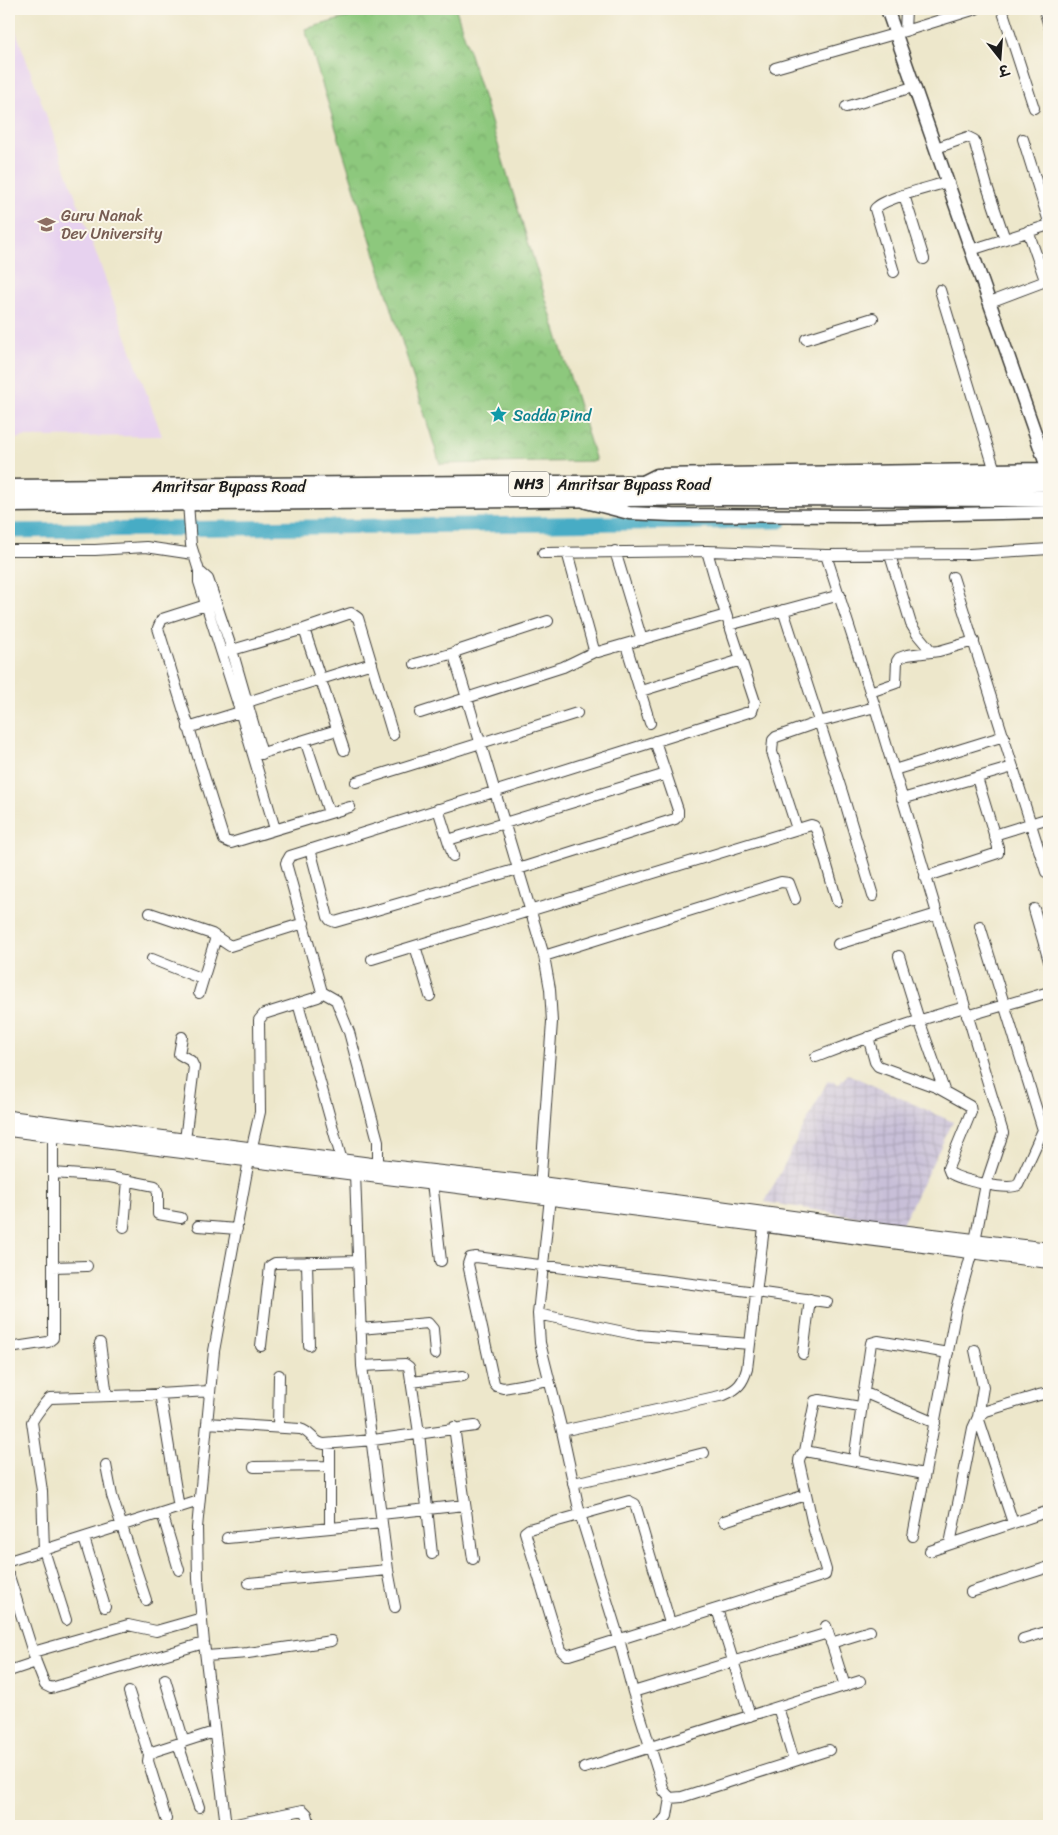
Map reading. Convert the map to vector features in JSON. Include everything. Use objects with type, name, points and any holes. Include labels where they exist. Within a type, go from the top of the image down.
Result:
[{"type":"highway","name":"Amritsar Bypass Road","points":[[9,488],[638,484],[1049,474]]},
{"type":"highway","name":"Amritsar Bypass Road","points":[[9,504],[188,508],[727,497],[1049,498]]},
{"type":"main road","points":[[9,1118],[53,1129],[251,1154],[342,1161],[378,1171],[432,1182],[544,1192]]},
{"type":"main road","points":[[9,1129],[53,1129],[185,1140],[356,1174],[378,1171],[974,1246],[1049,1250]]},
{"type":"main road","points":[[974,1246],[1049,1261]]},
{"type":"street","points":[[638,484],[657,475],[813,474],[860,471],[995,471],[1049,474],[913,87],[900,32],[887,9]]},
{"type":"street","points":[[900,32],[906,9]]},
{"type":"street","points":[[775,68],[976,9]]},
{"type":"street","points":[[1002,9],[1034,108]]},
{"type":"street","points":[[1044,9],[1049,26]]},
{"type":"street","points":[[846,107],[913,87]]},
{"type":"street","points":[[936,148],[968,137],[974,140],[1005,239]]},
{"type":"street","points":[[971,250],[1049,224],[1023,139]]},
{"type":"street","points":[[894,272],[875,209],[879,205],[904,195],[947,182]]},
{"type":"street","points":[[904,195],[924,259]]},
{"type":"street","points":[[990,302],[1043,282],[1044,276],[1028,231]]},
{"type":"street","points":[[940,290],[995,471]]},
{"type":"street","points":[[806,338],[873,318]]},
{"type":"street","points":[[574,499],[629,513],[672,516],[856,516],[1049,512]]},
{"type":"street","points":[[188,508],[192,550],[199,571],[199,582],[206,605],[227,651]]},
{"type":"street","points":[[9,550],[95,550],[146,547],[192,550]]},
{"type":"street","points":[[543,553],[707,551],[890,555],[969,554],[1049,549]]},
{"type":"street","points":[[615,551],[642,640]]},
{"type":"street","points":[[378,1171],[378,1141],[349,1032],[336,1000],[322,992],[286,864],[290,856],[752,711],[756,702],[707,551]]},
{"type":"street","points":[[567,552],[596,651]]},
{"type":"street","points":[[826,555],[875,707],[966,1012],[1003,1128],[1003,1137],[986,1184],[974,1246],[956,1309],[913,1536]]},
{"type":"street","points":[[890,555],[911,624],[932,652]]},
{"type":"street","points":[[199,571],[208,579],[242,706],[258,755],[275,829]]},
{"type":"street","points":[[953,576],[1046,872]]},
{"type":"street","points":[[420,713],[563,666],[596,651],[600,652],[728,620],[783,610],[840,595]]},
{"type":"street","points":[[206,605],[162,619],[159,625],[188,728],[224,840],[231,843],[350,807]]},
{"type":"street","points":[[783,610],[842,792],[873,896]]},
{"type":"street","points":[[227,651],[304,629],[351,613],[354,614],[358,618],[393,735]]},
{"type":"street","points":[[415,664],[454,653],[548,621]]},
{"type":"street","points":[[304,629],[344,750]]},
{"type":"street","points":[[870,692],[896,683],[896,666],[899,658],[974,641]]},
{"type":"street","points":[[626,645],[650,723]]},
{"type":"street","points":[[454,653],[544,956],[550,989],[552,1008],[542,1266],[538,1314],[540,1343],[580,1514],[664,1791],[670,1798]]},
{"type":"street","points":[[641,691],[741,660]]},
{"type":"street","points":[[188,728],[242,706],[372,663]]},
{"type":"street","points":[[797,829],[772,752],[772,743],[776,737],[819,722],[875,707]]},
{"type":"street","points":[[356,782],[577,713]]},
{"type":"street","points":[[258,755],[337,730]]},
{"type":"street","points":[[894,770],[1004,736]]},
{"type":"street","points":[[306,740],[328,813]]},
{"type":"street","points":[[310,849],[328,917],[335,922],[518,869],[675,819],[678,816],[678,810],[655,741]]},
{"type":"street","points":[[902,799],[1013,767]]},
{"type":"street","points":[[448,840],[666,774]]},
{"type":"street","points":[[925,877],[996,854],[999,849],[977,778]]},
{"type":"street","points":[[438,809],[452,856]]},
{"type":"street","points":[[994,835],[1049,818]]},
{"type":"street","points":[[372,959],[811,825],[816,828],[837,901]]},
{"type":"street","points":[[544,956],[781,882],[789,883],[795,899]]},
{"type":"street","points":[[1034,909],[1049,961]]},
{"type":"street","points":[[150,913],[216,937],[227,945],[234,946],[304,923]]},
{"type":"street","points":[[838,944],[937,914]]},
{"type":"street","points":[[868,1037],[875,1062],[878,1066],[944,1090],[968,1104],[971,1112],[948,1170],[952,1175],[986,1184],[1014,1188],[1018,1185],[1043,1130],[980,926]]},
{"type":"street","points":[[199,993],[216,937]]},
{"type":"street","points":[[415,946],[430,996]]},
{"type":"street","points":[[899,956],[944,1090]]},
{"type":"street","points":[[152,959],[202,979]]},
{"type":"street","points":[[310,1826],[307,1814],[303,1810],[226,1826],[204,1643],[197,1558],[199,1501],[214,1351],[261,1102],[259,1020],[264,1014],[318,997],[322,992]]},
{"type":"street","points":[[816,1057],[919,1020],[1005,1004],[1049,992]]},
{"type":"street","points":[[298,1003],[342,1161]]},
{"type":"street","points":[[182,1037],[179,1054],[191,1061],[194,1067],[185,1140]]},
{"type":"street","points":[[9,1348],[48,1342],[53,1338],[53,1129]]},
{"type":"street","points":[[53,1174],[110,1177],[155,1186],[158,1193],[158,1214],[181,1218]]},
{"type":"street","points":[[356,1174],[362,1366],[373,1440],[388,1570],[395,1607]]},
{"type":"street","points":[[124,1228],[128,1180]]},
{"type":"street","points":[[432,1182],[441,1262]]},
{"type":"street","points":[[562,1431],[736,1390],[745,1377],[765,1220]]},
{"type":"street","points":[[198,1226],[236,1228]]},
{"type":"street","points":[[549,1380],[503,1388],[496,1386],[468,1260],[470,1258],[476,1257],[827,1302]]},
{"type":"street","points":[[261,1346],[269,1268],[276,1263],[358,1261]]},
{"type":"street","points":[[307,1262],[309,1345]]},
{"type":"street","points":[[53,1267],[87,1266]]},
{"type":"street","points":[[803,1354],[810,1299]]},
{"type":"street","points":[[538,1314],[638,1335],[750,1344]]},
{"type":"street","points":[[360,1329],[428,1323],[433,1329],[435,1354]]},
{"type":"street","points":[[854,1460],[870,1346],[874,1341],[948,1353]]},
{"type":"street","points":[[100,1343],[107,1396]]},
{"type":"street","points":[[950,1544],[973,1428],[978,1417],[982,1387],[975,1350]]},
{"type":"street","points":[[362,1366],[407,1365],[409,1367],[419,1433],[432,1554]]},
{"type":"street","points":[[278,1427],[279,1375]]},
{"type":"street","points":[[411,1382],[463,1376]]},
{"type":"street","points":[[66,1620],[44,1550],[42,1491],[33,1419],[50,1398],[209,1391]]},
{"type":"street","points":[[863,1392],[935,1422]]},
{"type":"street","points":[[160,1393],[179,1508]]},
{"type":"street","points":[[978,1417],[989,1409],[1044,1394],[1049,1397]]},
{"type":"street","points":[[670,1623],[635,1504],[629,1501],[528,1529],[525,1532],[563,1652],[569,1655],[820,1578],[826,1575],[826,1570],[814,1530],[799,1462],[801,1455],[805,1451],[815,1401],[820,1400],[860,1407]]},
{"type":"street","points":[[978,1417],[1013,1523]]},
{"type":"street","points":[[207,1423],[305,1430],[319,1444],[373,1440],[475,1426]]},
{"type":"street","points":[[454,1428],[473,1559]]},
{"type":"street","points":[[330,1444],[330,1528]]},
{"type":"street","points":[[805,1451],[924,1474]]},
{"type":"street","points":[[572,1483],[645,1468],[704,1453]]},
{"type":"street","points":[[106,1465],[112,1496],[146,1600]]},
{"type":"street","points":[[254,1467],[330,1466]]},
{"type":"street","points":[[724,1521],[806,1495]]},
{"type":"street","points":[[9,1561],[199,1501]]},
{"type":"street","points":[[227,1538],[330,1528],[427,1509],[465,1505]]},
{"type":"street","points":[[930,1550],[1049,1511]]},
{"type":"street","points":[[162,1513],[180,1570]]},
{"type":"street","points":[[84,1538],[105,1607]]},
{"type":"street","points":[[972,1592],[1049,1567]]},
{"type":"street","points":[[249,1583],[388,1570]]},
{"type":"street","points":[[9,1576],[45,1685],[54,1688],[204,1643]]},
{"type":"street","points":[[717,1609],[750,1716]]},
{"type":"street","points":[[9,1671],[35,1657],[128,1626],[156,1631],[202,1618]]},
{"type":"street","points":[[633,1692],[828,1634],[870,1631]]},
{"type":"street","points":[[1023,1640],[1049,1631]]},
{"type":"street","points":[[828,1634],[845,1686]]},
{"type":"street","points":[[206,1656],[248,1653],[331,1641]]},
{"type":"street","points":[[165,1679],[199,1808]]},
{"type":"street","points":[[584,1768],[860,1681]]},
{"type":"street","points":[[129,1692],[149,1755],[148,1761],[166,1819]]},
{"type":"street","points":[[778,1707],[794,1761]]},
{"type":"street","points":[[149,1755],[214,1732]]},
{"type":"street","points":[[670,1798],[682,1797],[829,1750]]},
{"type":"street","points":[[659,1826],[667,1816],[670,1798]]},
{"type":"shaded area","name":"Guru Nanak Dev University","points":[[9,12],[162,436],[23,437],[9,441]]},
{"type":"shaded area","points":[[848,1074],[953,1122],[902,1224],[765,1202],[828,1080],[839,1084]]},
{"type":"green space","points":[[378,9],[456,9],[596,461],[440,464],[305,29]]},
{"type":"waterway","points":[[9,531],[780,521]]},
{"type":"place","name":"Guru Nanak Dev University","points":[[47,224]]},
{"type":"place","name":"Sadda Pind","points":[[499,415]]}]
